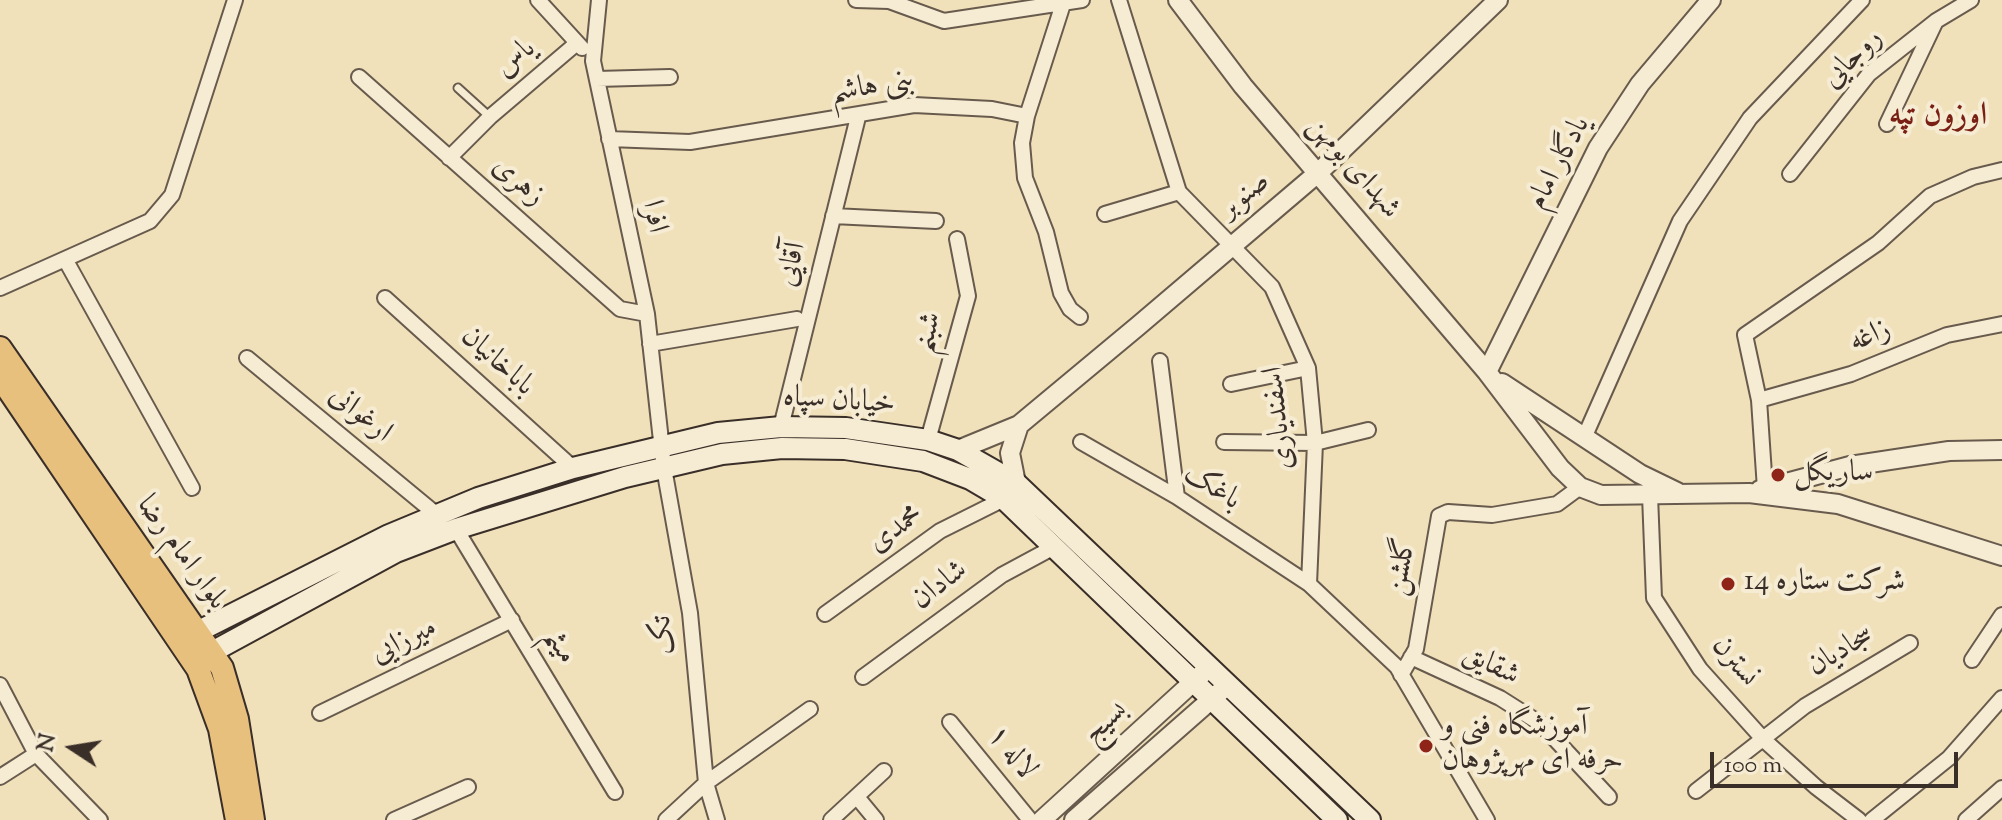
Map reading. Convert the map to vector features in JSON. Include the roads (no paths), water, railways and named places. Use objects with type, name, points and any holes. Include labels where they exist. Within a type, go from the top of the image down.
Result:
[{"type":"main road","name":"بلوار امام رضا","points":[[0,348],[46,432]]},
{"type":"main road","name":"بلوار امام رضا","points":[[0,377],[199,631],[222,668],[237,719],[253,820]]},
{"type":"main road","name":"خیابان سپاه","points":[[199,631],[389,535],[573,468],[718,433],[781,427],[846,428],[928,440],[958,450],[1010,491],[1227,685],[1370,820]]},
{"type":"main road","name":"خیابان سپاه","points":[[212,652],[396,552],[456,529],[722,454],[782,448],[845,449],[923,461],[1010,491],[1054,547],[1210,701],[1337,820]]},
{"type":"main road","name":"بلوار امام رضا","points":[[78,477],[198,669],[220,729],[237,820]]},
{"type":"street","points":[[0,288],[150,221],[172,195],[235,0]]},
{"type":"street","points":[[538,0],[593,61]]},
{"type":"street","name":"افرا","points":[[599,0],[593,61],[647,314],[663,445]]},
{"type":"street","points":[[856,0],[889,1],[944,21],[1082,0]]},
{"type":"street","name":"اسفندیاری","points":[[1119,0],[1179,192],[1272,287],[1308,368],[1315,443],[1309,584]]},
{"type":"street","name":"شهدای بومهن","points":[[1178,0],[1243,86],[1487,372]]},
{"type":"street","name":"یادگار امام","points":[[1487,372],[1598,148],[1640,84],[1711,0]]},
{"type":"street","points":[[1584,438],[1680,221],[1750,118],[1862,0]]},
{"type":"street","name":"روجایی","points":[[1790,174],[1869,74],[1936,21],[1971,0]]},
{"type":"street","points":[[1063,4],[1027,116],[1022,143],[1025,178],[1046,232],[1061,293],[1070,309],[1080,317]]},
{"type":"street","name":"صنوبر","points":[[958,450],[1019,425],[1319,172],[1488,4]]},
{"type":"street","points":[[1887,124],[1936,21]]},
{"type":"street","name":"یاس","points":[[449,158],[490,117],[577,43]]},
{"type":"street","name":"زهری","points":[[359,77],[620,309],[647,314]]},
{"type":"street","points":[[597,79],[670,77]]},
{"type":"street","name":"بنی هاشم","points":[[609,139],[690,142],[858,117],[914,105],[992,109],[1027,116]]},
{"type":"street","name":"آقایی","points":[[781,427],[858,117]]},
{"type":"street","points":[[1757,491],[1759,400],[1745,335],[1878,243],[1930,196],[1973,177],[2002,170]]},
{"type":"street","points":[[1105,214],[1179,192]]},
{"type":"street","points":[[833,216],[936,221]]},
{"type":"street","name":"شبنم","points":[[928,440],[968,296],[957,239]]},
{"type":"street","points":[[65,259],[192,488]]},
{"type":"street","name":"باباخانیان","points":[[385,298],[573,468]]},
{"type":"street","points":[[650,344],[797,319]]},
{"type":"street","name":"زاغه","points":[[1759,400],[1851,374],[1947,335],[2002,324]]},
{"type":"street","name":"ارغوانی","points":[[247,358],[437,515]]},
{"type":"street","points":[[1160,361],[1177,497]]},
{"type":"street","points":[[1231,384],[1308,368]]},
{"type":"street","points":[[1487,372],[1640,474],[1684,496]]},
{"type":"street","points":[[1487,372],[1560,468],[1580,487],[1601,495],[1684,496],[1757,491],[1850,466],[1949,451],[2002,450]]},
{"type":"street","points":[[1010,491],[1010,453],[1019,425]]},
{"type":"street","points":[[1224,442],[1315,443],[1368,430]]},
{"type":"street","name":"باغک","points":[[1081,442],[1177,497],[1309,584]]},
{"type":"street","name":"تک","points":[[663,445],[664,468],[690,613],[706,783],[717,820]]},
{"type":"street","name":"گلشن","points":[[1401,675],[1416,649],[1439,516],[1448,512],[1492,515],[1557,504],[1580,487]]},
{"type":"street","name":"محمدی","points":[[825,614],[940,531],[1010,491]]},
{"type":"street","points":[[1757,491],[1838,504],[2002,556]]},
{"type":"street","name":"نسترن","points":[[1650,495],[1654,598],[1700,669],[1764,740],[1816,787],[1859,820]]},
{"type":"street","name":"میثم","points":[[456,529],[615,792]]},
{"type":"street","name":"شادان","points":[[863,677],[1002,575],[1054,547]]},
{"type":"street","points":[[1309,584],[1401,675],[1487,820]]},
{"type":"street","points":[[1972,660],[2002,615]]},
{"type":"street","name":"میرزایی","points":[[320,713],[512,620]]},
{"type":"street","name":"سجادیان","points":[[1696,791],[1805,706],[1910,643]]},
{"type":"street","name":"شقایق","points":[[1411,657],[1500,698],[1541,724],[1609,797]]},
{"type":"street","name":"بسیج","points":[[1042,820],[1208,668]]},
{"type":"street","points":[[0,685],[36,754],[100,820]]},
{"type":"street","name":"بسیج","points":[[1074,820],[1227,685]]},
{"type":"street","points":[[1872,820],[1949,758],[2002,698]]},
{"type":"street","points":[[666,820],[706,783],[810,709]]},
{"type":"street","name":"لاله ۱","points":[[950,722],[1030,820]]},
{"type":"street","points":[[0,777],[36,754]]},
{"type":"street","points":[[831,820],[884,771]]},
{"type":"street","points":[[394,820],[468,787]]},
{"type":"street","points":[[1966,820],[2002,788]]},
{"type":"street","points":[[857,797],[876,820]]},
{"type":"lane","points":[[458,88],[490,117]]},
{"type":"place","name":"ساریگل","points":[[1778,475]]},
{"type":"place","name":"شرکت ستاره 14","points":[[1728,584]]},
{"type":"place","name":"آموزشگاه فنی و حرفه ای مهرپژوهان","points":[[1426,746]]},
{"type":"district","name":"اوزون تپه","points":[[1938,119]]}]
